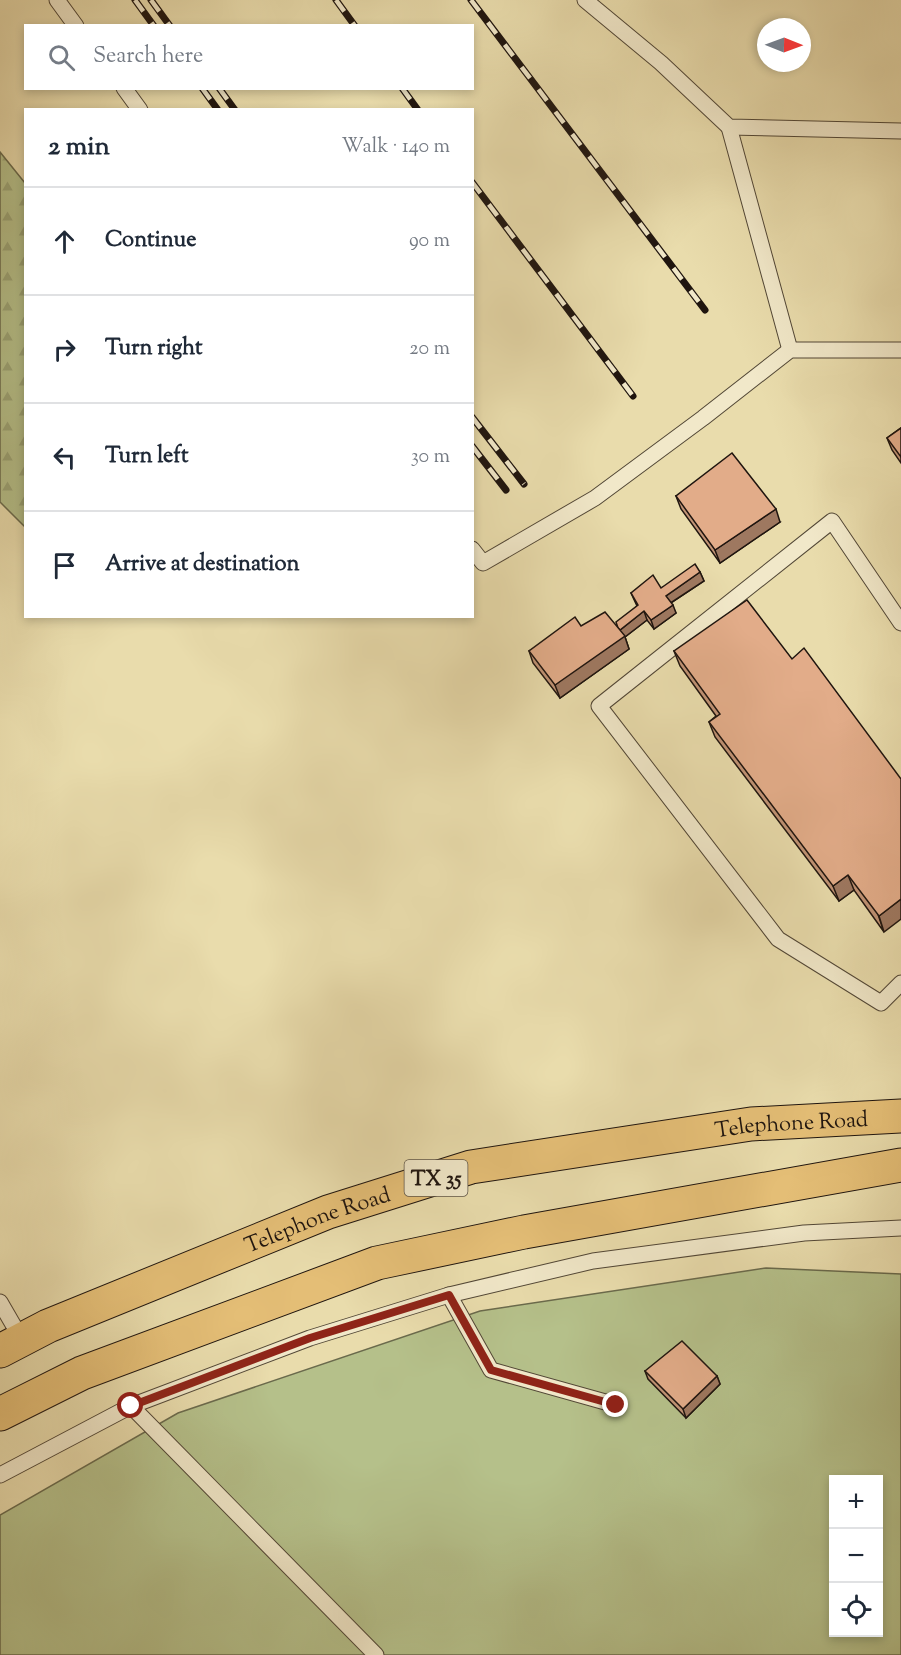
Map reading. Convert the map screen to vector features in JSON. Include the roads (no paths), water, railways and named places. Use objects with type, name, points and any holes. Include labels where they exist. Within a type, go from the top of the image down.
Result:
[{"type":"main road","name":"Telephone Road","points":[[11,1346],[48,1326],[328,1212],[471,1167],[752,1124],[901,1116]]},
{"type":"main road","points":[[0,1414],[82,1373],[377,1263],[535,1230],[901,1165]]},
{"type":"lane","points":[[57,0],[75,24]]},
{"type":"lane","points":[[585,0],[661,63],[729,127],[790,350]]},
{"type":"lane","points":[[125,90],[139,108]]},
{"type":"lane","points":[[729,127],[901,131]]},
{"type":"lane","points":[[474,552],[483,563],[595,498],[790,350],[901,350]]},
{"type":"lane","points":[[901,623],[832,521],[599,706],[778,939],[880,1003],[901,983]]},
{"type":"lane","points":[[0,1475],[131,1406],[310,1338],[449,1295],[593,1261],[804,1233],[901,1228]]},
{"type":"lane","points":[[449,1295],[491,1370],[616,1405]]},
{"type":"lane","points":[[0,1302],[11,1346]]},
{"type":"lane","points":[[131,1406],[376,1655]]},
{"type":"railway","points":[[135,0],[153,24]]},
{"type":"railway","points":[[151,0],[169,24]]},
{"type":"railway","points":[[336,0],[354,24]]},
{"type":"railway","points":[[471,0],[705,310]]},
{"type":"railway","points":[[203,90],[217,108]]},
{"type":"railway","points":[[220,90],[234,108]]},
{"type":"railway","points":[[403,90],[417,108]]},
{"type":"railway","points":[[474,185],[633,396]]},
{"type":"railway","points":[[474,420],[524,484]]},
{"type":"railway","points":[[474,449],[506,490]]}]
